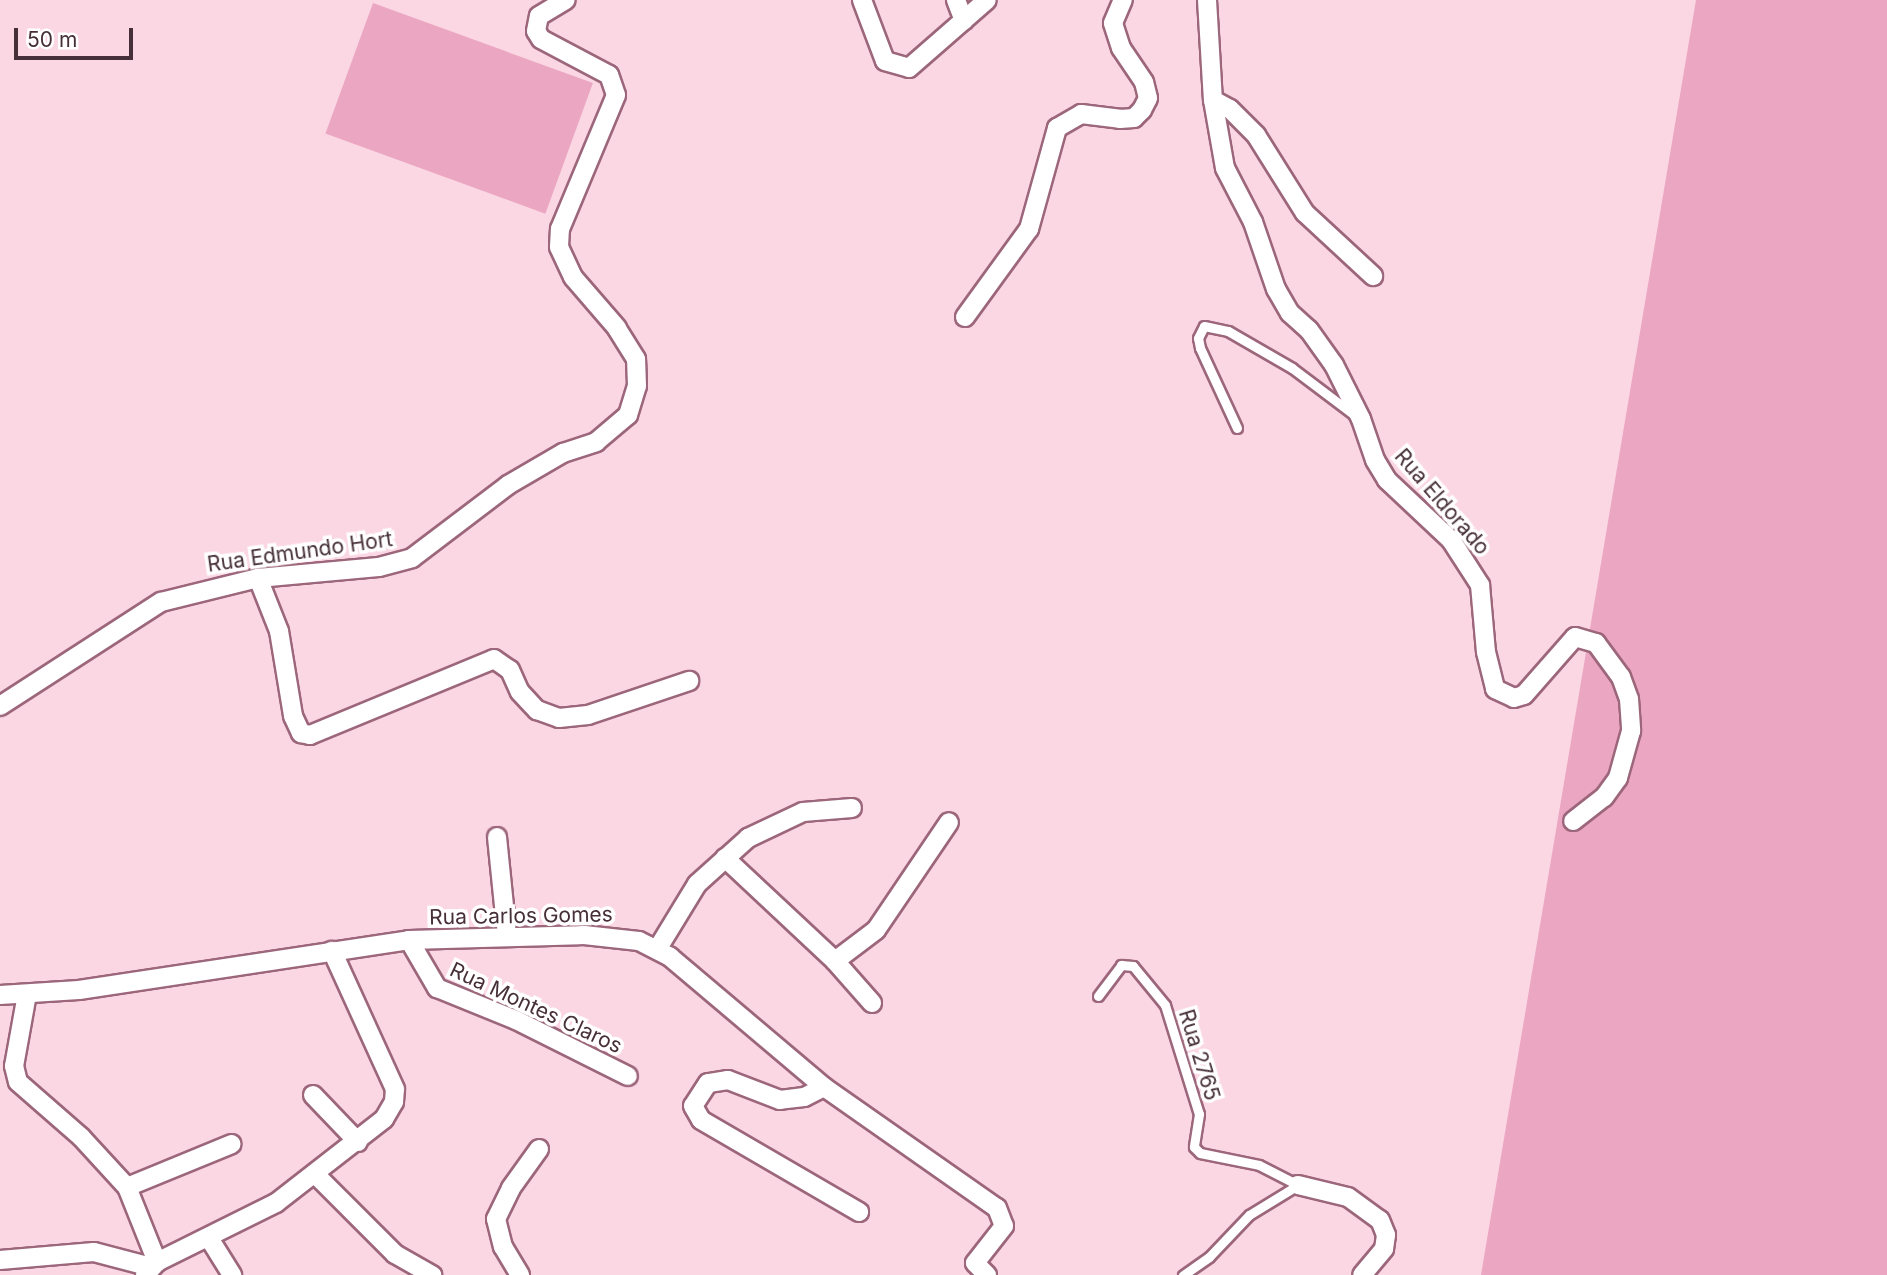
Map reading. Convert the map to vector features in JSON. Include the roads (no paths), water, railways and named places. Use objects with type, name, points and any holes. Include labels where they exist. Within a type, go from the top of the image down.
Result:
[{"type":"street","name":"Rua Edmundo Hort","points":[[0,706],[161,601],[258,578],[379,567],[412,558],[508,485],[564,453],[596,442],[628,415],[637,386],[636,359],[617,328],[573,277],[559,247],[560,229],[616,95],[609,75],[541,38],[536,31],[539,16],[566,0]]},
{"type":"street","points":[[862,0],[876,46],[886,61],[896,67],[909,68],[987,0]]},
{"type":"street","points":[[956,0],[964,20]]},
{"type":"street","points":[[965,317],[1028,229],[1057,128],[1081,114],[1134,118],[1148,98],[1144,82],[1121,48],[1113,23],[1122,0]]},
{"type":"street","name":"Rua Eldorado","points":[[1207,0],[1213,100],[1225,168],[1254,222],[1276,289],[1290,313],[1309,330],[1334,365],[1361,419],[1375,460],[1387,480],[1451,540],[1480,585],[1486,652],[1495,689],[1514,698],[1524,695],[1575,637],[1596,643],[1621,677],[1629,699],[1632,731],[1618,778],[1604,797],[1573,821]]},
{"type":"street","points":[[1213,100],[1230,109],[1255,135],[1286,188],[1314,223],[1373,275]]},
{"type":"street","points":[[258,578],[278,631],[293,716],[301,733],[310,735],[494,659],[510,670],[520,692],[537,710],[559,718],[588,715],[689,681]]},
{"type":"street","points":[[658,948],[697,884],[725,858],[782,818],[803,812],[852,808]]},
{"type":"street","points":[[835,961],[876,930],[901,888],[948,822]]},
{"type":"street","points":[[497,837],[508,935]]},
{"type":"street","points":[[725,858],[835,961],[872,1003]]},
{"type":"street","name":"Rua Carlos Gomes","points":[[0,995],[27,994],[409,940],[508,935],[619,936],[658,948],[824,1087],[997,1208],[1004,1226],[975,1263],[987,1275]]},
{"type":"street","name":"Rua Montes Claros","points":[[409,940],[436,988],[516,1020],[628,1076]]},
{"type":"street","points":[[0,1260],[94,1252],[151,1268],[276,1203],[358,1142],[384,1119],[394,1102],[395,1088],[332,951]]},
{"type":"street","points":[[27,994],[14,1066],[18,1082],[81,1137],[127,1187],[151,1268]]},
{"type":"street","points":[[824,1087],[804,1097],[780,1100],[728,1080],[708,1083],[694,1106],[701,1120],[859,1212]]},
{"type":"street","points":[[313,1095],[358,1142]]},
{"type":"street","points":[[127,1187],[232,1144]]},
{"type":"street","points":[[520,1275],[503,1247],[496,1219],[510,1188],[539,1149]]},
{"type":"street","points":[[315,1174],[395,1254],[432,1275]]},
{"type":"street","points":[[1298,1185],[1348,1197],[1380,1220],[1386,1235],[1384,1250],[1362,1275]]},
{"type":"street","points":[[209,1238],[232,1275]]},
{"type":"lane","points":[[1237,428],[1200,348],[1198,338],[1204,326],[1228,331],[1292,368],[1361,419]]},
{"type":"lane","name":"Rua 2765","points":[[1098,996],[1121,965],[1133,966],[1165,1005],[1199,1114],[1195,1147],[1200,1153],[1259,1165],[1298,1185]]},
{"type":"lane","points":[[1183,1275],[1209,1257],[1249,1215],[1298,1185]]}]
